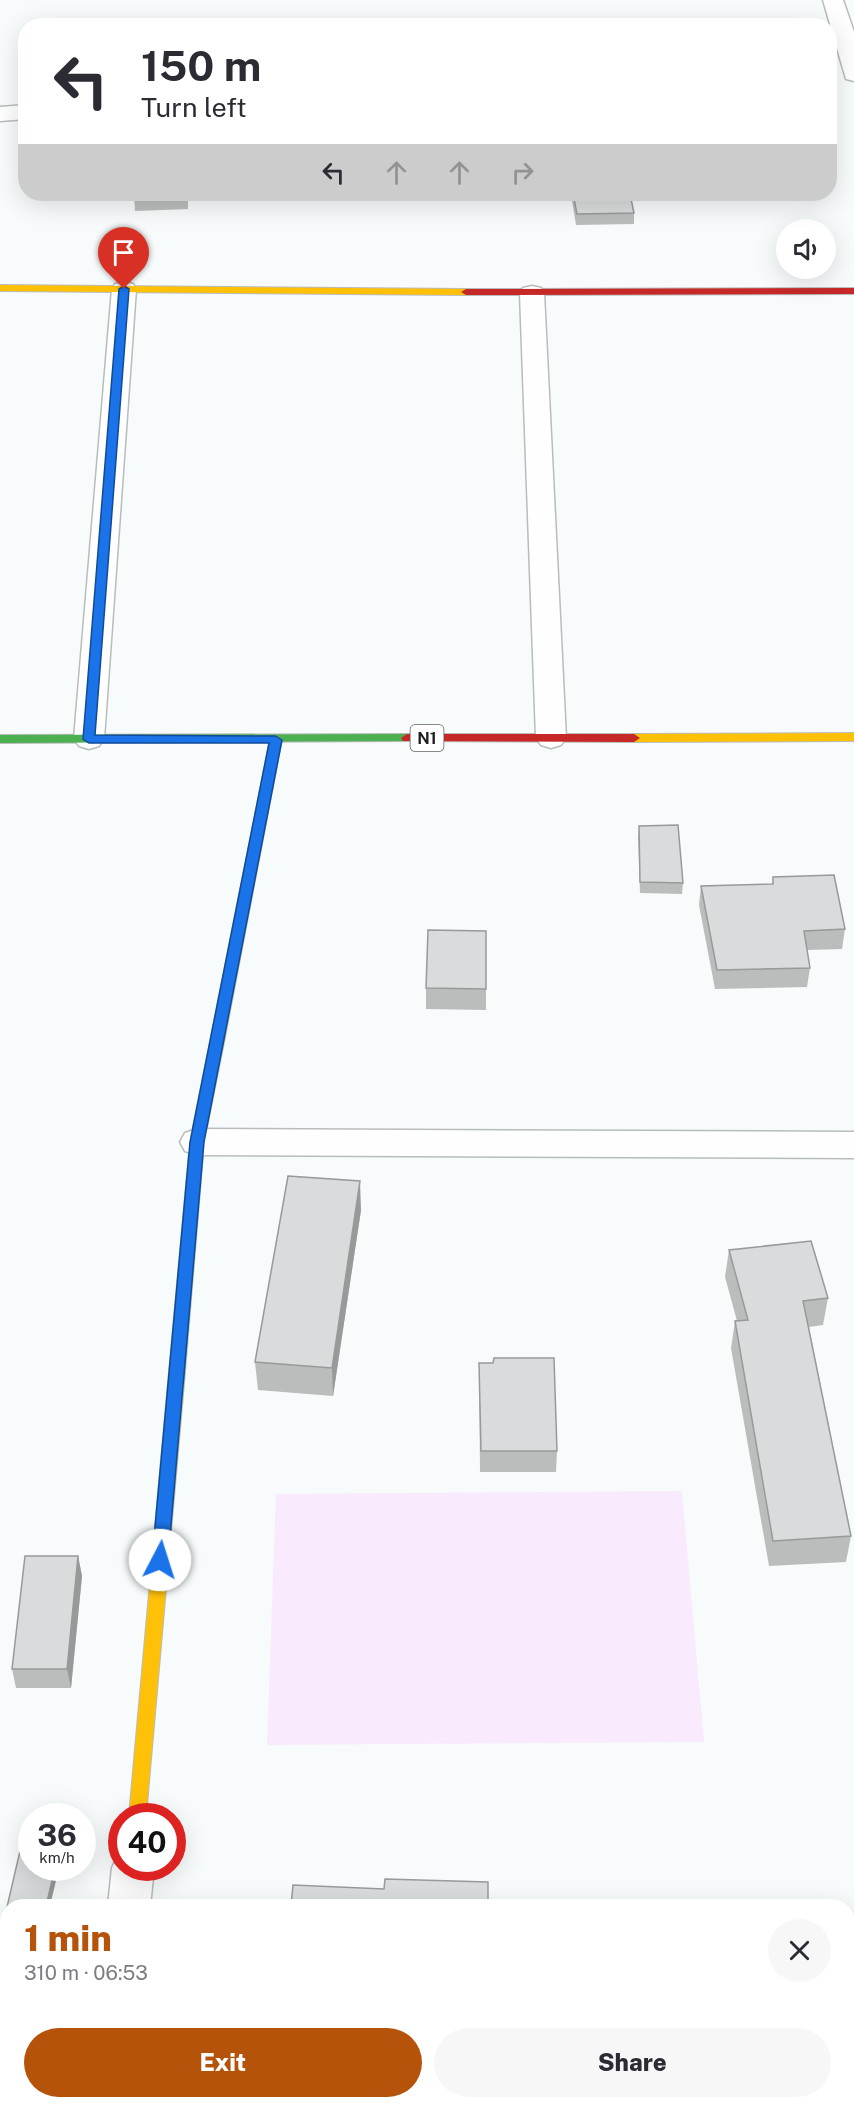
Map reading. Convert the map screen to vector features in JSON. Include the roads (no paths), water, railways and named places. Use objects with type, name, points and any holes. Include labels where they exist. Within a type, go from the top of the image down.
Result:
[{"type":"main road","points":[[0,288],[532,293],[854,291]]},
{"type":"main road","name":"N1","points":[[0,739],[854,737]]},
{"type":"main road","points":[[138,1803],[197,1142],[276,740]]},
{"type":"street","points":[[833,0],[851,48],[854,74]]},
{"type":"street","points":[[0,114],[18,113]]},
{"type":"street","points":[[89,739],[124,289]]},
{"type":"street","points":[[532,293],[551,738]]},
{"type":"street","points":[[197,1142],[853,1149]]},
{"type":"street","points":[[130,1899],[132,1881]]}]
